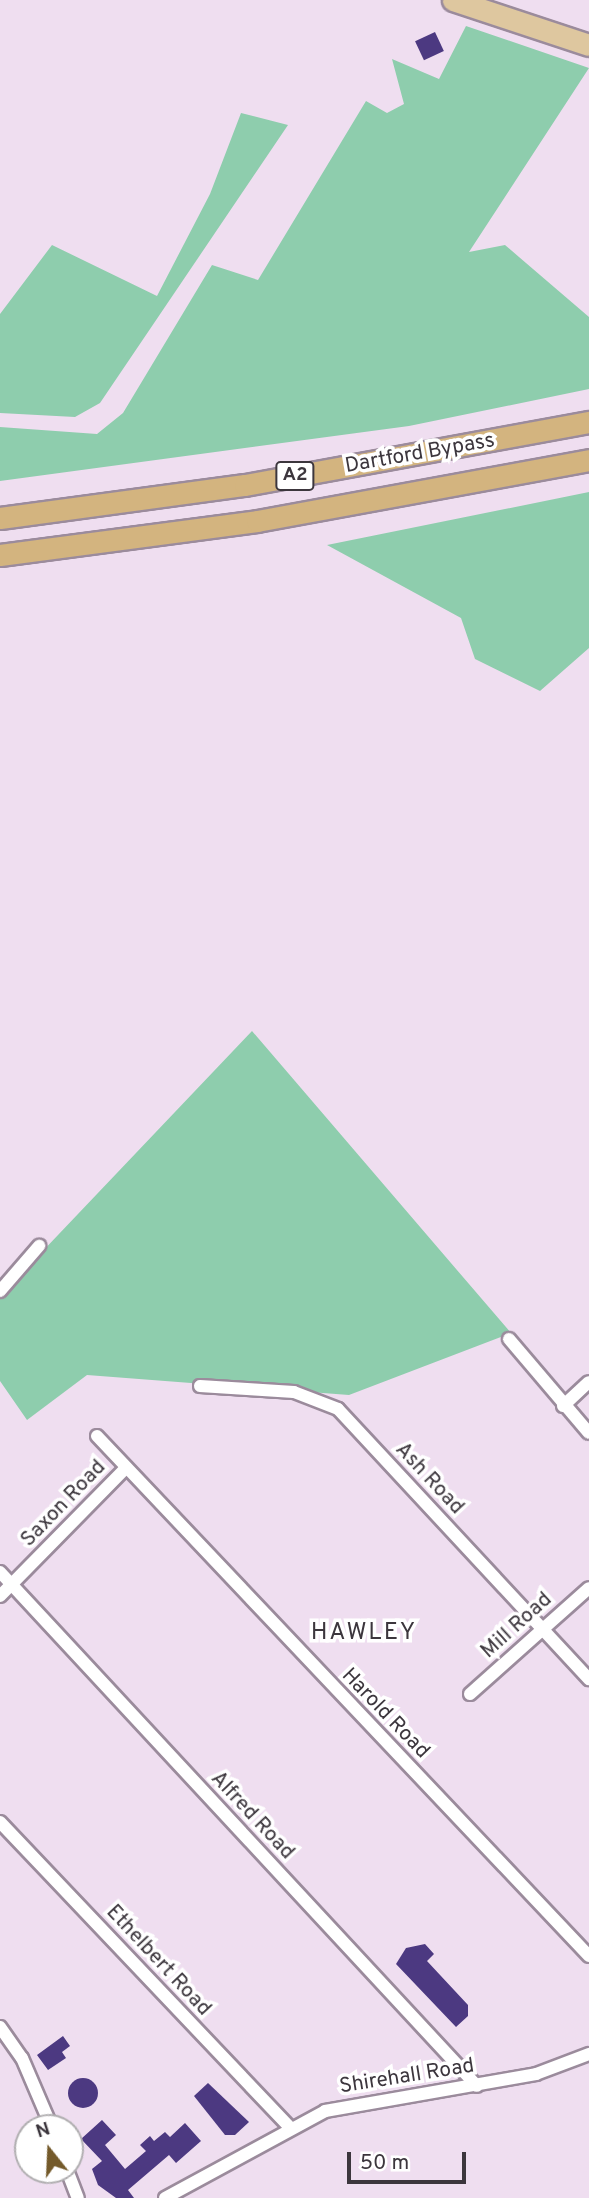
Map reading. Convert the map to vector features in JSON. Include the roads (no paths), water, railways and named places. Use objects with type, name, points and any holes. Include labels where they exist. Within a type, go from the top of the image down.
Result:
[{"type":"highway","name":"Dartford Bypass","points":[[0,517],[245,485],[589,422]]},
{"type":"highway","name":"Dartford Bypass","points":[[0,555],[257,521],[589,460]]},
{"type":"main road","points":[[453,0],[589,45]]},
{"type":"street","points":[[0,1291],[39,1246]]},
{"type":"street","points":[[509,1339],[589,1433]]},
{"type":"street","points":[[564,1405],[589,1382]]},
{"type":"street","name":"Ash Road","points":[[200,1386],[294,1392],[338,1409],[589,1679]]},
{"type":"street","name":"Harold Road","points":[[97,1436],[589,1956]]},
{"type":"street","name":"Saxon Road","points":[[0,1596],[125,1468]]},
{"type":"street","name":"Alfred Road","points":[[0,1572],[477,2086]]},
{"type":"street","name":"Mill Road","points":[[470,1694],[589,1588]]},
{"type":"street","name":"Ethelbert Road","points":[[0,1822],[288,2126]]},
{"type":"street","points":[[0,2027],[22,2058],[46,2114]]},
{"type":"street","name":"Shirehall Road","points":[[165,2198],[288,2126],[359,2101],[477,2086],[589,2054]]},
{"type":"district","name":"HAWLEY","points":[[364,1634]]}]
